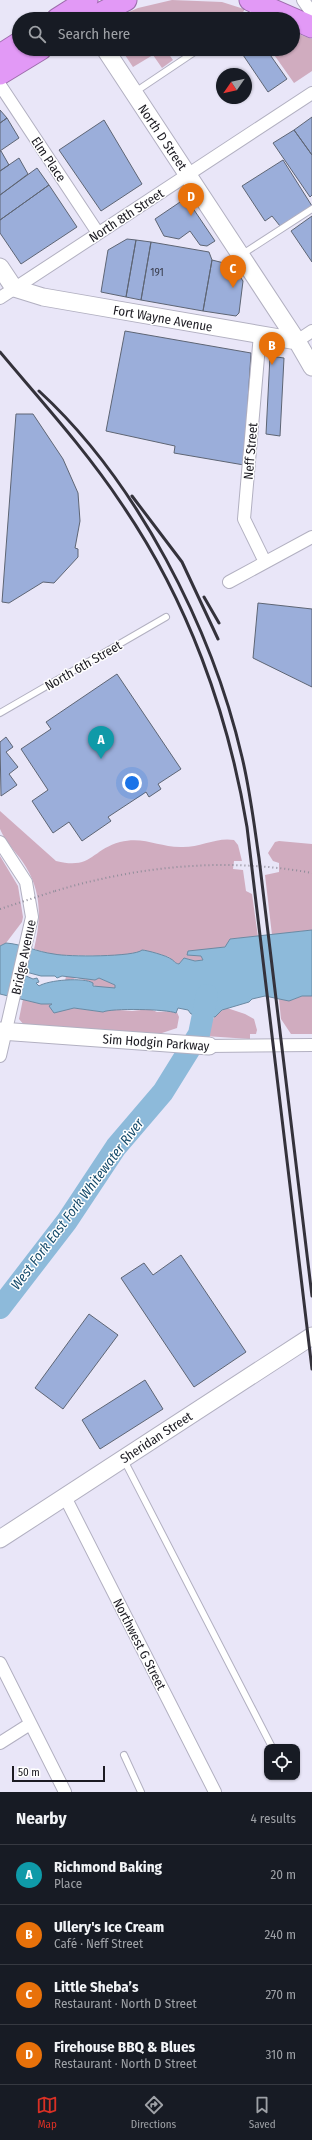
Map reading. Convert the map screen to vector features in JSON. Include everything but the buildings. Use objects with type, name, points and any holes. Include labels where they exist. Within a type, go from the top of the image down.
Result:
[{"type":"highway","points":[[82,9],[126,0]]},
{"type":"highway","points":[[257,3],[278,12]]},
{"type":"highway","points":[[300,22],[312,27]]},
{"type":"highway","points":[[0,55],[12,47]]},
{"type":"highway","points":[[0,74],[30,56]]},
{"type":"street","points":[[303,0],[312,13]]},
{"type":"street","name":"North D Street","points":[[110,56],[241,255],[305,342],[312,368]]},
{"type":"street","name":"Elm Place","points":[[0,86],[98,233]]},
{"type":"street","name":"North 8th Street","points":[[7,293],[312,93]]},
{"type":"street","points":[[0,267],[7,293]]},
{"type":"street","name":"Fort Wayne Avenue","points":[[7,293],[305,342]]},
{"type":"street","points":[[305,342],[312,331]]},
{"type":"street","name":"Neff Street","points":[[260,334],[244,519],[265,562]]},
{"type":"street","points":[[229,582],[312,537]]},
{"type":"street","name":"Bridge Avenue","points":[[0,842],[26,882],[30,902],[31,923],[5,1026],[0,1056]]},
{"type":"street","name":"Sim Hodgin Parkway","points":[[5,1026],[153,1042],[209,1046],[312,1045]]},
{"type":"street","name":"Sheridan Street","points":[[0,1539],[312,1336]]},
{"type":"street","name":"Northwest G Street","points":[[65,1497],[215,1792]]},
{"type":"street","points":[[0,1663],[65,1792]]},
{"type":"street","points":[[0,1743],[30,1724]]},
{"type":"lane","points":[[250,12],[257,3]]},
{"type":"lane","points":[[134,93],[189,56]]},
{"type":"lane","points":[[241,255],[312,209]]},
{"type":"lane","name":"North 6th Street","points":[[0,713],[166,617]]},
{"type":"lane","points":[[124,1458],[270,1744]]},
{"type":"lane","points":[[124,1755],[141,1792]]},
{"type":"path","points":[[0,910],[56,891],[121,875],[175,866],[247,866],[312,873]]},
{"type":"shaded area","points":[[172,0],[222,2],[244,9],[244,11],[129,12],[138,8]]},
{"type":"shaded area","points":[[300,35],[312,39],[312,71],[294,83],[275,56],[300,56]]},
{"type":"shaded area","points":[[126,56],[151,56],[133,67]]},
{"type":"shaded area","points":[[154,56],[170,56],[173,60],[162,68]]},
{"type":"shaded area","points":[[0,811],[56,861],[68,863],[84,861],[110,845],[120,842],[137,840],[167,846],[190,847],[221,840],[234,840],[238,845],[242,861],[234,861],[233,869],[243,870],[246,891],[252,894],[258,937],[230,939],[227,946],[213,950],[188,951],[191,955],[201,956],[203,960],[195,961],[184,958],[179,964],[174,963],[169,957],[151,952],[117,956],[54,955],[34,949],[39,918],[39,907],[35,887],[26,867],[5,839],[0,829]]},
{"type":"shaded area","points":[[279,841],[312,844],[312,930],[272,935],[265,875],[279,872],[279,863],[273,861],[268,853],[275,842]]},
{"type":"shaded area","points":[[0,856],[18,886],[23,917],[22,922],[6,943],[0,946]]},
{"type":"shaded area","points":[[66,976],[95,980],[99,978],[115,985],[115,989],[98,988],[88,981],[77,978],[65,981]]},
{"type":"shaded area","points":[[302,996],[312,996],[312,1034],[291,1034],[281,1019],[279,999],[292,1000]]},
{"type":"shaded area","points":[[23,999],[41,1004],[52,1004],[49,1006],[55,1012],[74,1008],[103,1012],[108,1009],[132,1011],[150,1009],[157,1012],[171,1011],[176,1013],[176,1010],[179,1017],[177,1028],[159,1034],[24,1025],[19,1019]]},
{"type":"shaded area","points":[[227,1008],[245,1014],[254,1019],[257,1030],[256,1034],[250,1034],[250,1039],[205,1036],[213,1019]]},
{"type":"water","points":[[312,930],[312,996],[302,996],[289,1001],[265,996],[222,1010],[215,1017],[191,1014],[188,1010],[178,1008],[176,1013],[139,1010],[117,1010],[103,1012],[74,1008],[54,1013],[49,1006],[52,1004],[41,1004],[0,994],[0,946],[6,943],[48,953],[72,956],[127,954],[144,950],[166,956],[179,964],[184,958],[195,961],[203,960],[201,956],[187,955],[188,951],[225,947],[230,939]],"holes":[[[26,972],[41,976],[55,976],[57,978],[62,976],[95,980],[99,978],[115,985],[115,988],[93,986],[93,983],[82,980],[50,982],[39,986],[36,983],[39,982],[37,978],[33,979],[24,975]]]},
{"type":"waterway","name":"West Fork East Fork Whitewater River","points":[[0,1308],[67,1221],[116,1147],[163,1092],[199,1034],[207,995]]},
{"type":"railway","points":[[0,352],[93,464],[145,540],[185,617],[202,658],[229,741],[247,827],[312,1369]]},
{"type":"railway","points":[[39,391],[75,427],[108,468],[138,512],[166,559],[190,608],[211,658],[229,708],[245,769],[252,807],[312,1296]]},
{"type":"railway","points":[[132,496],[182,562],[218,639]]},
{"type":"railway","points":[[204,597],[219,623]]},
{"type":"place","name":"Firehouse BBQ & Blues","points":[[191,216]]},
{"type":"place","name":"Little Sheba’s","points":[[233,288]]},
{"type":"place","name":"Ullery's Ice Cream","points":[[272,365]]},
{"type":"place","name":"Richmond Baking","points":[[101,759]]}]
